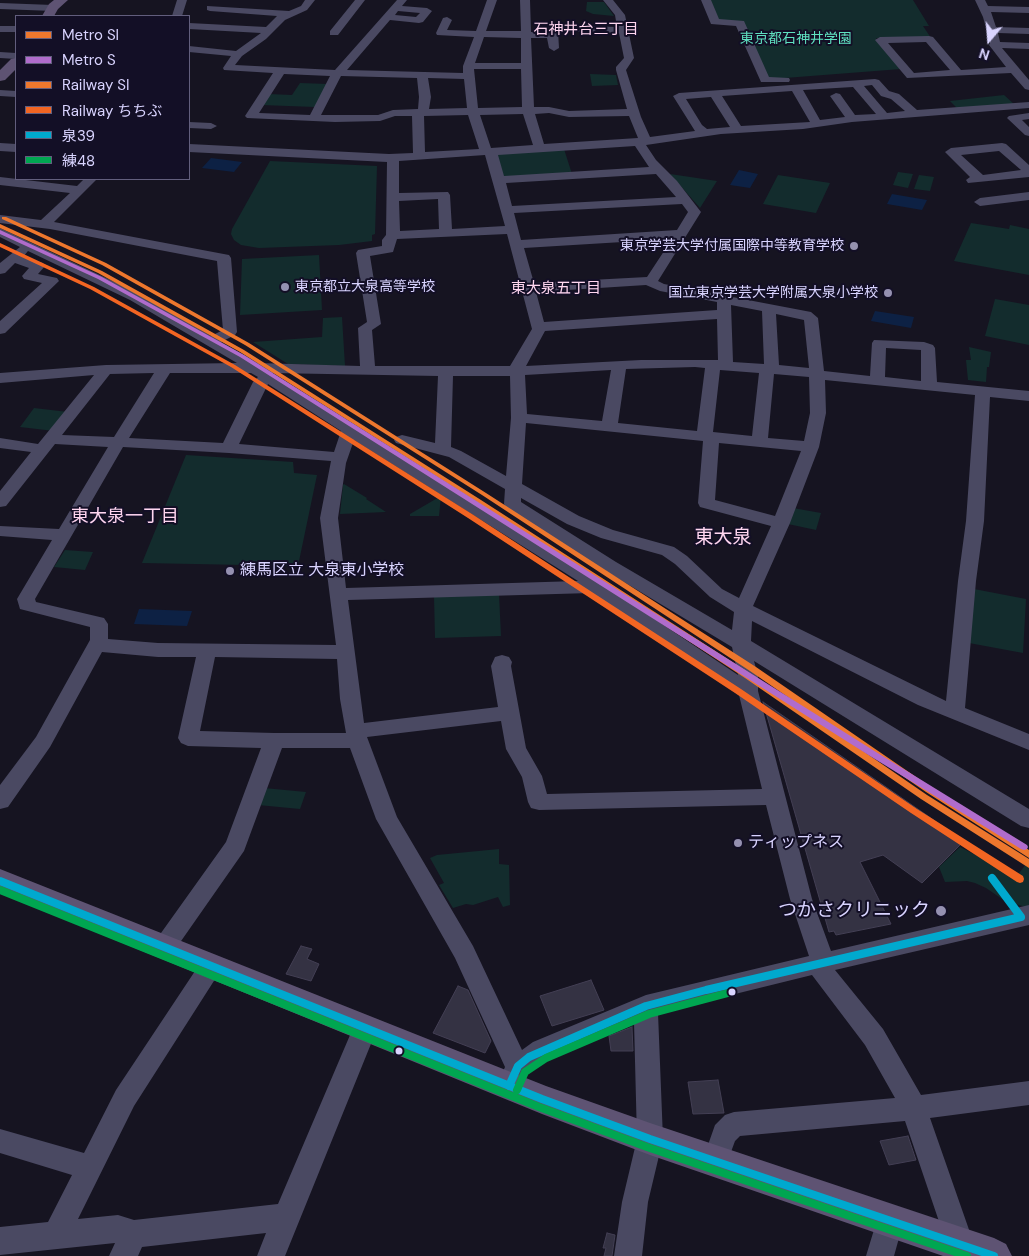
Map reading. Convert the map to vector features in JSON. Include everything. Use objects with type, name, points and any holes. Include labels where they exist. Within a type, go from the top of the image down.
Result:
[{"type":"main road","points":[[0,76],[15,63]]},
{"type":"main road","points":[[0,881],[365,1029],[514,1076],[650,1139],[994,1256]]},
{"type":"street","points":[[177,15],[182,0]]},
{"type":"street","points":[[310,0],[304,8],[281,18],[257,41],[238,54],[228,68],[422,75],[525,66]]},
{"type":"street","points":[[360,0],[334,33],[370,37]]},
{"type":"street","points":[[492,0],[468,71],[473,112],[486,150],[492,155],[539,329],[518,365],[517,371],[519,418],[512,502],[514,506],[1029,820]]},
{"type":"street","points":[[525,0],[524,34],[528,111],[540,149]]},
{"type":"street","points":[[608,0],[620,15],[628,60],[622,65],[621,70],[629,91],[641,141],[658,170],[695,212],[651,281]]},
{"type":"street","points":[[706,0],[715,22],[740,23],[765,80],[860,79],[875,82],[885,94],[895,96],[914,114]]},
{"type":"street","points":[[224,1],[291,14]]},
{"type":"street","points":[[3,4],[54,8]]},
{"type":"street","points":[[210,8],[238,4]]},
{"type":"street","points":[[314,118],[338,73],[399,4],[427,12],[419,20],[388,17]]},
{"type":"street","points":[[1029,10],[982,4],[994,45],[1029,87]]},
{"type":"street","points":[[447,20],[442,33],[551,35]]},
{"type":"street","points":[[190,26],[269,30]]},
{"type":"street","points":[[554,48],[551,35],[553,28],[623,30]]},
{"type":"street","points":[[1,30],[15,29]]},
{"type":"street","points":[[991,30],[1029,31]]},
{"type":"street","points":[[238,39],[257,41]]},
{"type":"street","points":[[958,73],[929,39],[880,40],[910,76],[1013,70]]},
{"type":"street","points":[[994,45],[1029,46]]},
{"type":"street","points":[[190,49],[238,54]]},
{"type":"street","points":[[0,55],[15,56]]},
{"type":"street","points":[[280,71],[251,116],[380,118],[391,114],[420,113],[552,111],[569,114],[633,112]]},
{"type":"street","points":[[419,156],[420,113],[426,97],[422,75]]},
{"type":"street","points":[[704,134],[697,127],[679,96],[795,87],[860,79]]},
{"type":"street","points":[[860,79],[886,117]]},
{"type":"street","points":[[795,87],[818,124]]},
{"type":"street","points":[[0,93],[15,94]]},
{"type":"street","points":[[714,93],[738,130]]},
{"type":"street","points":[[836,96],[852,119]]},
{"type":"street","points":[[190,148],[393,158],[641,141],[852,119],[1029,105]]},
{"type":"street","points":[[1029,116],[1013,118],[1029,133]]},
{"type":"street","points":[[190,125],[211,126]]},
{"type":"street","points":[[0,147],[15,148]]},
{"type":"street","points":[[1002,147],[1029,172],[976,180],[951,152],[1002,147]]},
{"type":"street","points":[[1016,159],[1029,157]]},
{"type":"street","points":[[368,371],[365,328],[374,324],[363,253],[388,249],[389,240],[393,235],[393,158]]},
{"type":"street","points":[[498,180],[658,170]]},
{"type":"street","points":[[44,224],[90,180]]},
{"type":"street","points":[[0,181],[80,190]]},
{"type":"street","points":[[394,197],[444,195],[446,232]]},
{"type":"street","points":[[980,202],[1029,196]]},
{"type":"street","points":[[507,210],[686,200]]},
{"type":"street","points":[[0,219],[44,224],[224,258],[230,332],[211,342]]},
{"type":"street","points":[[393,235],[512,230]]},
{"type":"street","points":[[0,232],[135,297],[263,373],[350,430],[586,578],[595,587],[748,691]]},
{"type":"street","points":[[516,244],[681,234]]},
{"type":"street","points":[[0,270],[29,245]]},
{"type":"street","points":[[0,330],[52,281],[28,276],[38,266],[13,258]]},
{"type":"street","points":[[527,288],[651,281],[660,287],[806,315],[811,318],[817,374],[818,412],[811,447],[781,523],[743,609],[742,644],[748,676],[748,691],[801,899],[823,962],[823,973],[874,1037],[914,1108],[960,1244]]},
{"type":"street","points":[[723,299],[725,314],[707,438],[706,503],[745,515],[781,523]]},
{"type":"street","points":[[759,443],[769,369],[769,308]]},
{"type":"street","points":[[538,327],[725,314]]},
{"type":"street","points":[[878,380],[880,343],[924,346],[928,348],[929,385]]},
{"type":"street","points":[[0,378],[106,370],[165,368],[263,373],[517,371],[619,365],[719,364],[1029,396]]},
{"type":"street","points":[[609,427],[619,365]]},
{"type":"street","points":[[0,801],[43,742],[98,640],[99,624],[97,622],[31,607],[26,602],[118,443],[165,368]]},
{"type":"street","points":[[0,502],[106,370]]},
{"type":"street","points":[[443,450],[446,371]]},
{"type":"street","points":[[229,448],[261,382],[263,373]]},
{"type":"street","points":[[955,713],[968,586],[966,582],[975,520],[983,392]]},
{"type":"street","points":[[519,418],[811,447]]},
{"type":"street","points":[[350,430],[340,457],[329,518],[356,735],[387,819],[465,953],[511,1054],[514,1076]]},
{"type":"street","points":[[402,440],[455,454],[560,514],[588,527],[668,551],[681,560],[716,593],[743,609],[898,688],[1029,742]]},
{"type":"street","points":[[0,443],[118,443],[229,448],[340,457]]},
{"type":"street","points":[[0,530],[64,535]]},
{"type":"street","points":[[339,594],[595,587]]},
{"type":"street","points":[[96,645],[158,650],[346,652]]},
{"type":"street","points":[[207,651],[188,738],[274,741],[356,735],[508,713]]},
{"type":"street","points":[[502,662],[508,713],[516,749],[532,776],[538,800],[543,804],[644,799],[774,797]]},
{"type":"street","points":[[164,947],[236,846],[274,741]]},
{"type":"street","points":[[514,1076],[542,1050],[646,1006],[823,962],[1029,915]]},
{"type":"street","points":[[56,1235],[89,1166],[125,1098],[211,966]]},
{"type":"street","points":[[628,1256],[635,1202],[650,1139],[646,1006]]},
{"type":"street","points":[[271,1256],[365,1029]]},
{"type":"street","points":[[715,1162],[724,1134],[734,1124],[914,1108],[1029,1093]]},
{"type":"street","points":[[0,1141],[89,1166]]},
{"type":"street","points":[[0,1241],[118,1229],[128,1245],[286,1217]]},
{"type":"street","points":[[880,1256],[890,1220]]},
{"type":"green space","name":"東京都石神井学園","points":[[709,0],[913,0],[929,26],[923,26],[931,38],[876,38],[901,69],[772,79],[767,78],[743,21],[719,21]]},
{"type":"green space","points":[[587,2],[604,2],[614,16],[593,14],[586,11]]},
{"type":"green space","points":[[590,74],[616,75],[618,85],[592,86]]},
{"type":"green space","points":[[300,83],[328,84],[315,107],[261,105],[268,94],[292,95]]},
{"type":"green space","points":[[1004,95],[1014,104],[957,108],[950,101]]},
{"type":"green space","points":[[564,149],[572,174],[504,178],[495,153]]},
{"type":"green space","points":[[270,161],[377,166],[375,234],[372,235],[372,241],[339,245],[259,248],[241,245],[234,240],[231,234],[232,229]]},
{"type":"green space","points":[[898,172],[913,174],[908,188],[893,185]]},
{"type":"green space","points":[[670,174],[717,181],[700,208]]},
{"type":"green space","points":[[778,175],[830,183],[816,213],[763,204]]},
{"type":"green space","points":[[919,175],[934,177],[930,191],[914,189]]},
{"type":"green space","points":[[971,223],[1009,229],[1010,225],[1029,229],[1029,275],[954,261]]},
{"type":"green space","points":[[319,255],[322,310],[240,315],[242,259]]},
{"type":"green space","points":[[995,299],[1029,305],[1029,345],[985,336]]},
{"type":"green space","points":[[342,317],[345,366],[288,364],[253,342],[322,337],[323,318]]},
{"type":"green space","points":[[969,347],[991,352],[986,382],[968,380],[966,360],[971,360]]},
{"type":"green space","points":[[34,408],[68,412],[54,431],[20,427]]},
{"type":"green space","points":[[186,455],[293,462],[294,473],[317,475],[298,566],[142,563]]},
{"type":"green space","points":[[344,484],[367,498],[386,512],[340,514]]},
{"type":"green space","points":[[441,496],[439,516],[410,516],[410,514]]},
{"type":"green space","points":[[793,508],[821,513],[816,530],[788,524]]},
{"type":"green space","points":[[65,550],[93,552],[85,570],[54,567]]},
{"type":"green space","points":[[974,589],[1026,599],[1023,653],[969,643]]},
{"type":"green space","points":[[499,594],[501,636],[435,638],[434,596]]},
{"type":"green space","points":[[264,788],[306,792],[300,809],[258,805]]},
{"type":"green space","points":[[960,847],[1017,876],[1029,860],[1029,908],[1005,901],[975,883],[967,881],[945,882],[939,867]]},
{"type":"green space","points":[[499,849],[499,864],[509,865],[510,905],[503,907],[498,897],[473,905],[466,904],[453,908],[439,885],[444,883],[430,858],[437,855]]},
{"type":"water","points":[[211,158],[242,162],[234,172],[202,168]]},
{"type":"water","points":[[739,170],[758,174],[750,188],[730,185]]},
{"type":"water","points":[[892,194],[927,200],[922,210],[887,204]]},
{"type":"water","points":[[875,311],[914,317],[911,328],[871,321]]},
{"type":"water","points":[[139,609],[192,611],[187,626],[134,624]]},
{"type":"building","points":[[763,702],[964,841],[922,883],[883,855],[860,862],[891,924],[836,935],[834,931],[829,932]]},
{"type":"building","points":[[301,946],[312,949],[307,959],[319,964],[311,981],[286,974]]},
{"type":"building","points":[[591,980],[604,1010],[552,1026],[540,996]]},
{"type":"building","points":[[458,986],[468,990],[491,1041],[485,1053],[433,1033]]},
{"type":"building","points":[[632,1027],[633,1051],[611,1051],[609,1036]]},
{"type":"building","points":[[718,1080],[724,1113],[693,1114],[688,1082]]},
{"type":"building","points":[[908,1136],[916,1160],[889,1165],[880,1141]]},
{"type":"building","points":[[607,1233],[615,1235],[612,1256],[604,1256],[606,1248],[603,1248]]},
{"type":"metro line","name":"SI","points":[[0,226],[100,272],[242,351],[479,501],[748,676],[924,797],[1029,864]]},
{"type":"metro line","name":"S","points":[[0,232],[100,278],[242,356],[873,754],[1024,847]]},
{"type":"rail line","name":"SI","points":[[4,218],[104,264],[247,344],[484,494],[753,669],[929,790],[1029,854]]},
{"type":"rail line","name":"ちちぶ","points":[[0,245],[92,288],[233,366],[470,516],[738,691],[914,811],[1020,879]]},
{"type":"transit line","name":"泉39","points":[[509,1086],[518,1066],[529,1057],[646,1006],[706,990],[1021,917],[992,878]]},
{"type":"transit line","name":"泉39","points":[[0,881],[542,1099],[650,1139],[994,1256]]},
{"type":"transit line","name":"練48","points":[[0,890],[539,1107],[647,1147],[967,1256]]},
{"type":"transit line","name":"練48","points":[[517,1090],[525,1072],[546,1058],[649,1014],[732,992]]},
{"type":"place","name":"東京学芸大学付属国際中等教育学校","points":[[854,246]]},
{"type":"place","name":"東京都立大泉高等学校","points":[[285,287]]},
{"type":"place","name":"国立東京学芸大学附属大泉小学校","points":[[888,293]]},
{"type":"place","name":"練馬区立 大泉東小学校","points":[[230,571]]},
{"type":"place","name":"ティップネス","points":[[738,843]]},
{"type":"place","name":"つかさクリニック","points":[[941,911]]},
{"type":"district","name":"石神井台三丁目","points":[[586,30]]},
{"type":"district","name":"東大泉五丁目","points":[[556,289]]},
{"type":"district","name":"東大泉一丁目","points":[[125,517]]},
{"type":"district","name":"東大泉","points":[[723,538]]}]
